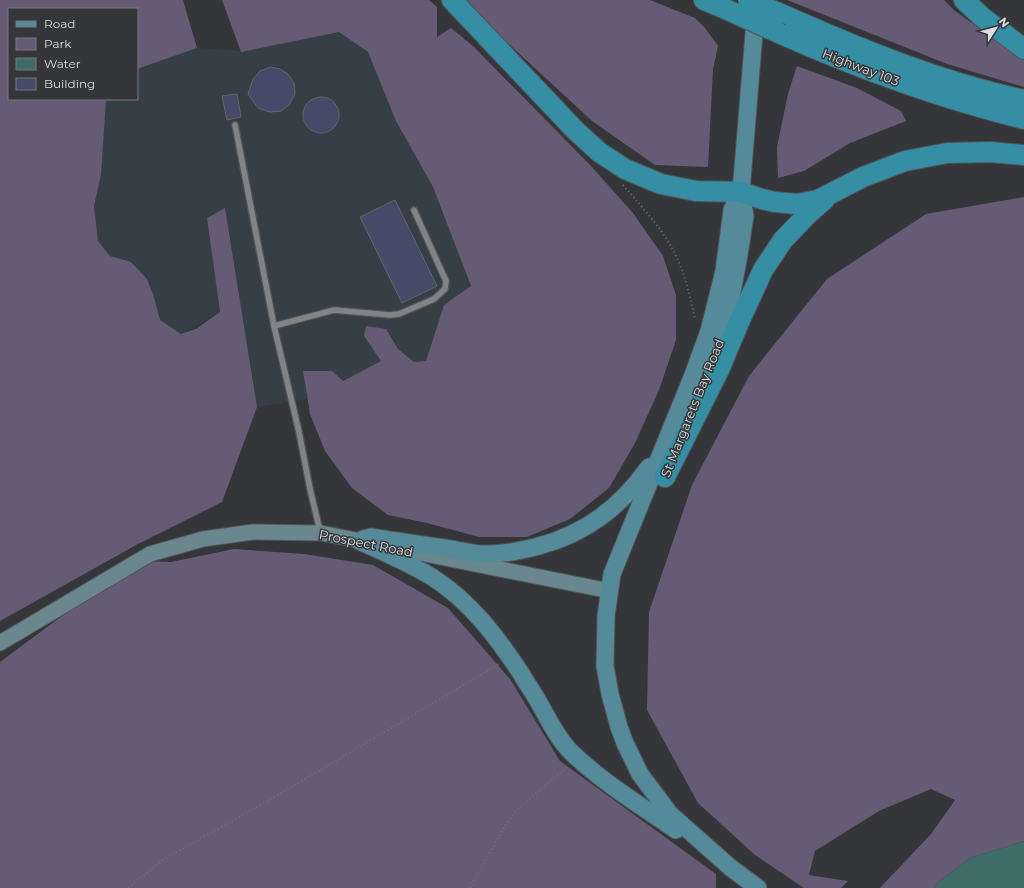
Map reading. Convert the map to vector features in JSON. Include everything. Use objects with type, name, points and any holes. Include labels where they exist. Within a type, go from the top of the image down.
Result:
[{"type":"highway","points":[[452,0],[575,130],[600,152],[625,170],[661,184],[696,191],[741,192],[775,202],[797,204],[818,200],[863,177],[905,161],[946,153],[990,152],[1024,155]]},
{"type":"highway","points":[[964,0],[982,17],[1024,49]]},
{"type":"highway","name":"Highway 103","points":[[753,3],[914,69],[976,89],[1024,100]]},
{"type":"highway","name":"Highway 103","points":[[712,4],[848,62],[907,85],[967,104],[1024,118]]},
{"type":"highway","points":[[665,477],[719,370],[763,270],[780,244],[795,226],[836,190]]},
{"type":"main road","name":"St Margarets Bay Road","points":[[610,591],[620,577],[699,399],[724,329],[735,281],[745,216],[741,192],[753,3]]},
{"type":"main road","name":"St Margarets Bay Road","points":[[741,192],[732,210],[724,271],[709,331],[693,375],[612,574],[605,628],[605,666],[610,694],[619,727],[640,774],[670,814],[731,868],[758,888]]},
{"type":"main road","points":[[359,540],[371,537],[481,554],[494,554],[521,551],[559,540],[594,523],[624,498],[649,467],[669,433]]},
{"type":"main road","name":"Prospect Road","points":[[0,643],[150,554],[203,539],[253,532],[321,533],[610,591]]},
{"type":"main road","points":[[359,540],[433,577],[448,588],[478,616],[504,647],[538,699],[552,725],[570,751],[592,772],[731,868]]},
{"type":"lane","points":[[234,125],[274,326],[321,533]]},
{"type":"lane","points":[[274,326],[334,310],[390,315],[400,314],[434,299],[445,289],[446,281],[414,210]]},
{"type":"path","points":[[623,184],[659,228],[671,247],[681,267],[689,291],[695,320]]},
{"type":"path","points":[[128,888],[164,859],[273,798],[511,658]]},
{"type":"path","points":[[470,888],[506,824],[520,807],[578,758]]},
{"type":"shaded area","points":[[339,31],[368,51],[396,121],[433,187],[471,287],[444,306],[426,361],[414,363],[398,349],[386,329],[364,336],[381,361],[343,381],[303,371],[307,399],[257,407],[225,209],[207,218],[220,312],[181,334],[160,320],[131,262],[110,256],[98,241],[94,206],[101,175],[105,100],[138,100],[138,69],[197,48],[243,51]]},
{"type":"green space","points":[[0,0],[183,0],[197,48],[138,69],[138,8],[8,8],[8,100],[106,100],[101,175],[94,206],[98,241],[110,256],[131,262],[147,279],[154,297],[160,320],[181,334],[196,329],[220,312],[207,218],[225,208],[257,407],[222,502],[138,544],[0,621]]},
{"type":"green space","points":[[222,0],[429,0],[437,7],[437,37],[451,28],[473,46],[591,166],[633,213],[663,256],[676,295],[676,340],[659,390],[635,443],[609,488],[570,519],[527,537],[479,537],[427,523],[388,515],[352,488],[325,451],[310,414],[303,371],[332,371],[343,381],[381,361],[364,336],[366,326],[386,329],[398,349],[414,362],[426,361],[444,305],[471,286],[433,187],[396,121],[368,52],[339,32],[241,52]]},
{"type":"green space","points":[[467,0],[650,0],[695,18],[705,28],[718,46],[713,69],[708,167],[655,165],[592,121],[499,35]]},
{"type":"green space","points":[[787,0],[944,0],[955,11],[1024,60],[1024,87],[947,64]]},
{"type":"green space","points":[[797,66],[857,88],[901,111],[906,121],[850,143],[804,171],[778,178],[777,147],[788,94]]},
{"type":"green space","points":[[1024,197],[1024,841],[970,858],[937,883],[935,888],[880,888],[931,834],[955,800],[931,789],[879,811],[815,851],[809,875],[848,881],[841,888],[804,888],[755,855],[698,803],[647,710],[649,612],[692,485],[749,376],[827,279],[926,214]]},
{"type":"green space","points":[[234,549],[304,554],[373,565],[448,608],[510,679],[560,761],[716,874],[716,888],[0,888],[0,662],[136,561],[171,562]]},
{"type":"water","points":[[1024,841],[1024,888],[935,888],[937,883],[970,858]]},
{"type":"building","points":[[270,67],[280,69],[288,74],[294,83],[295,94],[289,105],[281,111],[270,112],[258,108],[248,94],[253,79],[260,71]]},
{"type":"building","points":[[237,94],[241,117],[227,120],[222,96]]},
{"type":"building","points":[[325,97],[334,102],[338,108],[338,122],[334,128],[325,133],[317,133],[308,128],[304,122],[303,111],[308,102],[314,98]]},
{"type":"building","points":[[395,200],[437,286],[402,303],[360,217]]}]
